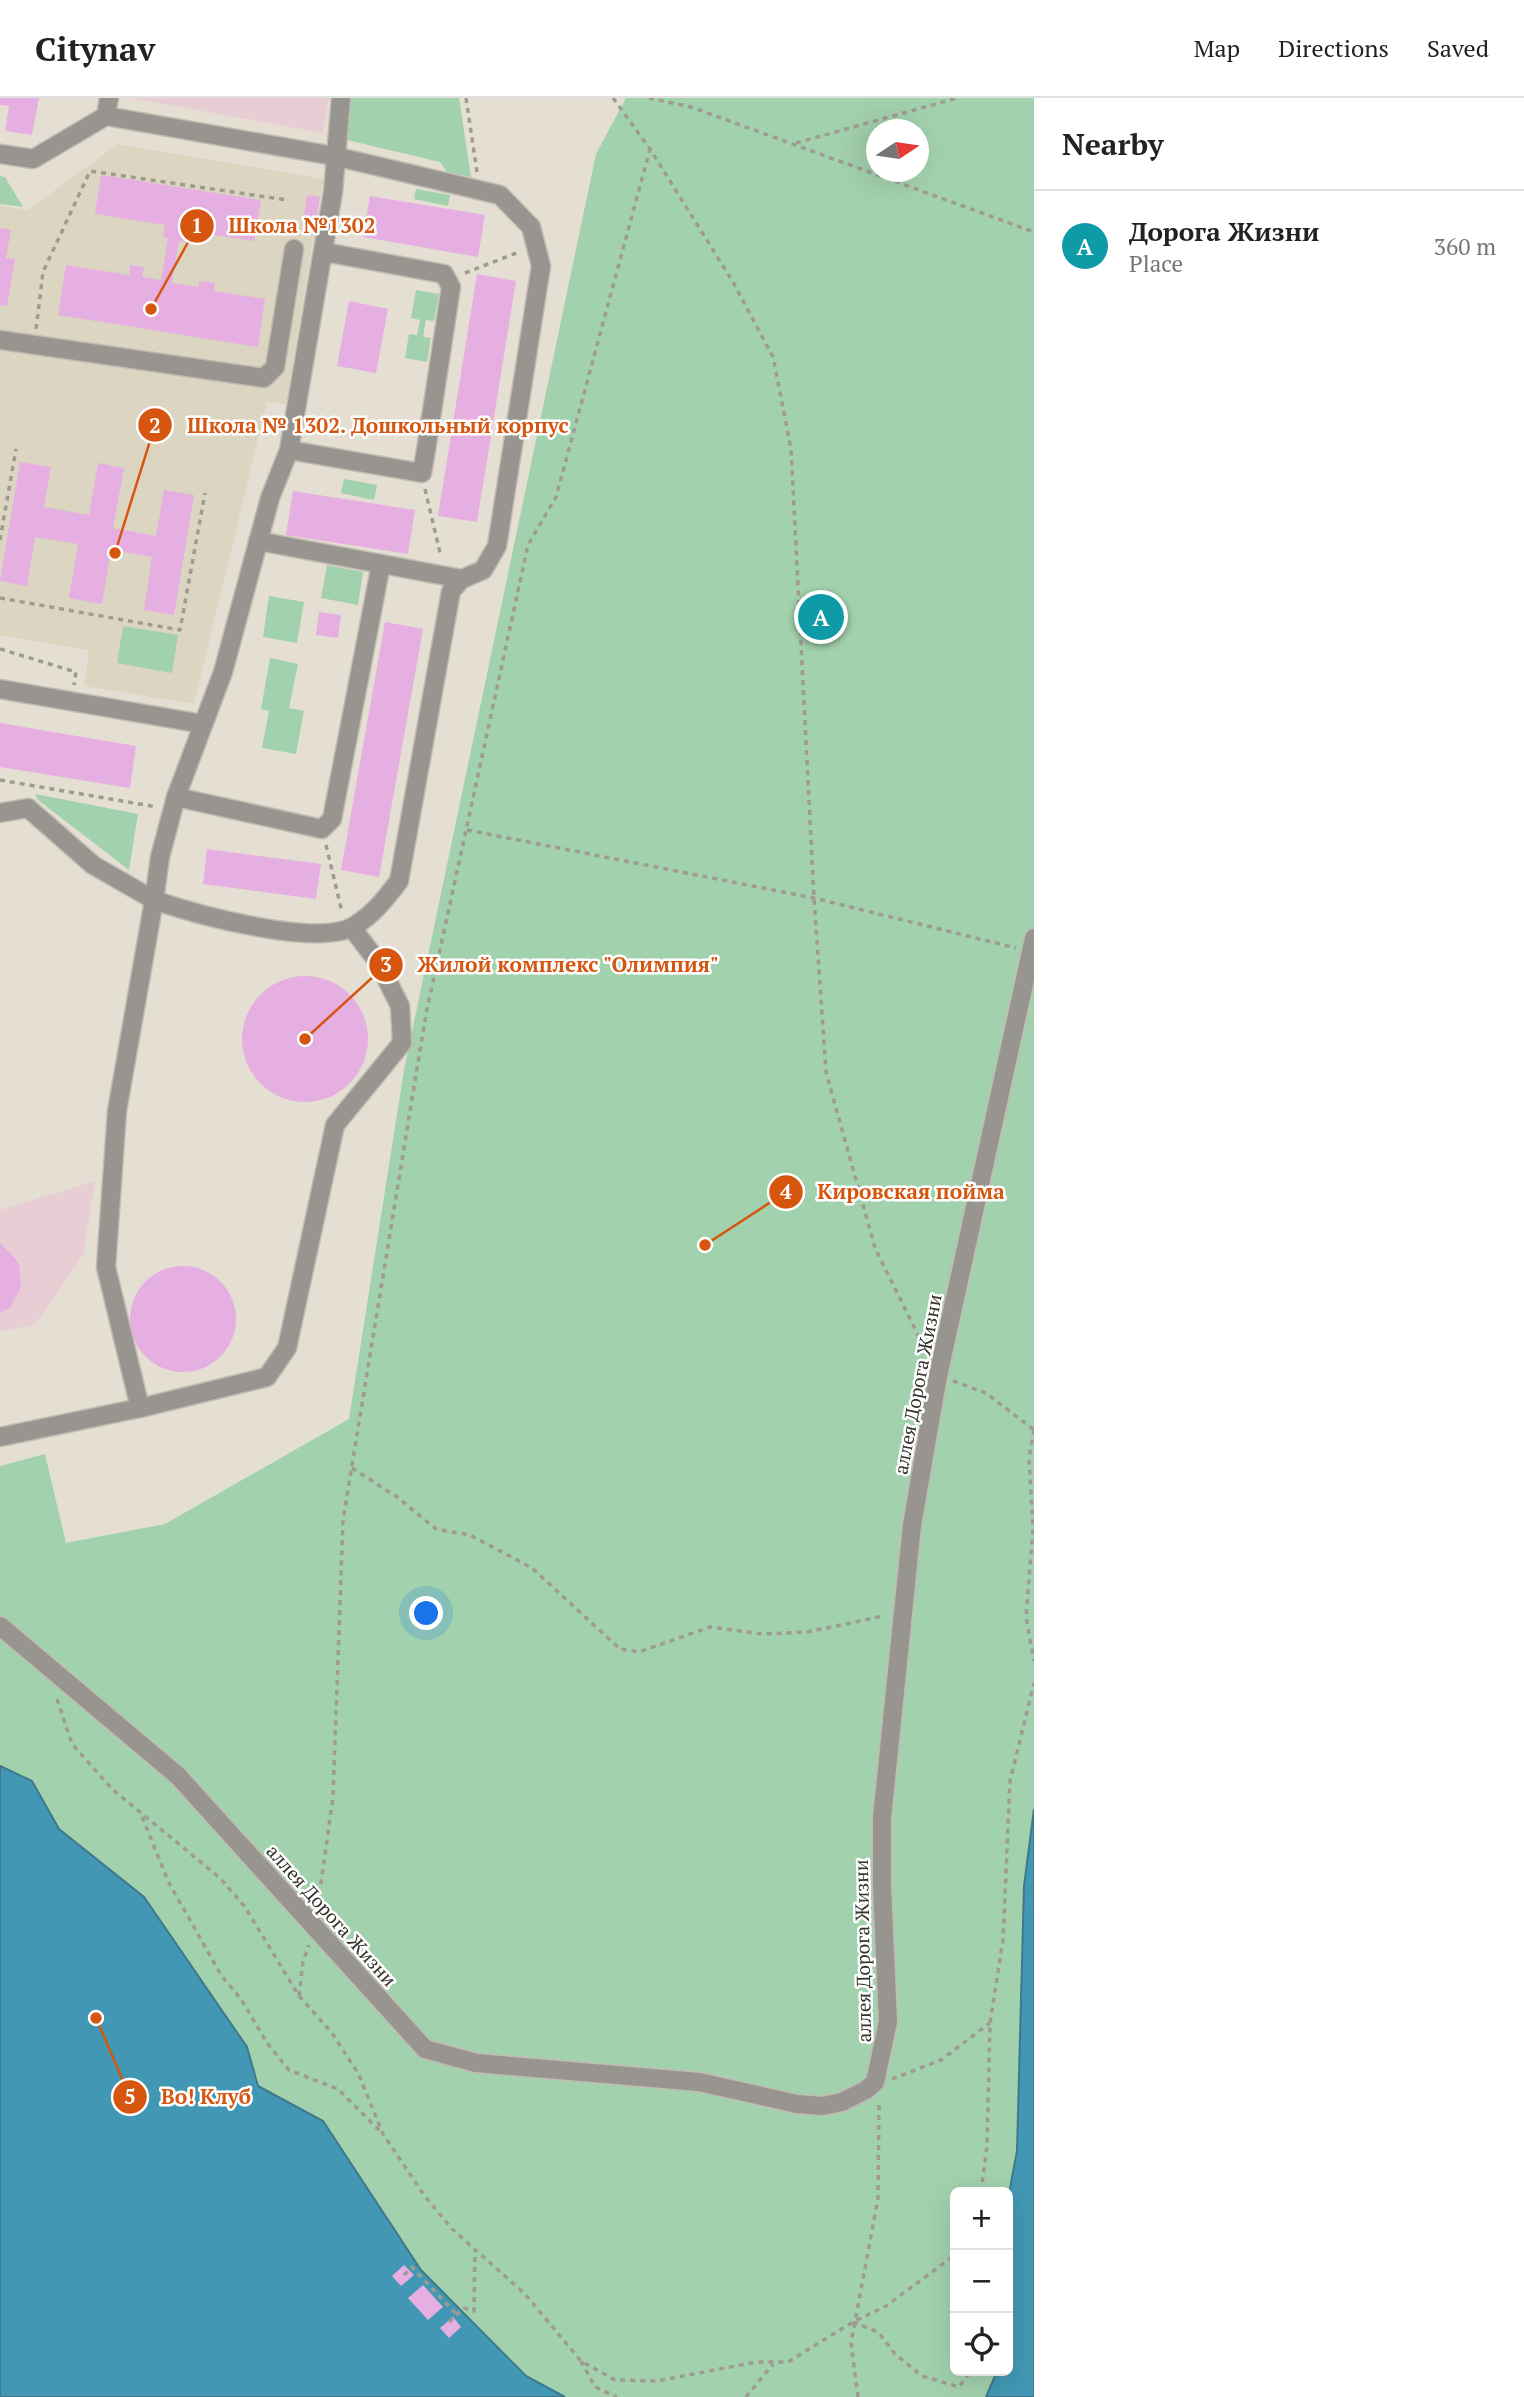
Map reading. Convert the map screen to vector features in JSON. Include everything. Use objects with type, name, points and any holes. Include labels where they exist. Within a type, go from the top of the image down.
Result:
[{"type":"street","points":[[106,116],[109,98]]},
{"type":"street","points":[[140,1408],[106,1267],[117,1111],[154,900],[155,877],[174,803],[223,672],[270,498],[289,450],[333,192],[341,98]]},
{"type":"street","points":[[0,154],[33,159],[106,116],[334,156],[499,195],[517,210],[531,227],[538,245],[541,266],[497,546],[483,570],[453,578],[258,541]]},
{"type":"street","points":[[0,340],[264,377],[275,367],[294,249]]},
{"type":"street","points":[[289,450],[422,473],[451,287],[449,279],[444,274],[324,252]]},
{"type":"street","points":[[174,803],[322,829],[332,819],[381,564]]},
{"type":"street","points":[[0,813],[28,808],[93,865],[154,900],[189,913],[244,925],[326,933],[348,923],[380,906],[399,881],[453,578]]},
{"type":"street","points":[[0,689],[203,724]]},
{"type":"street","points":[[0,1437],[140,1408],[267,1377],[287,1348],[335,1125],[402,1044],[400,1006],[378,962],[348,923]]},
{"type":"street","name":"аллея Дорога Жизни","points":[[0,1626],[178,1776],[425,2049],[476,2063],[699,2082],[797,2104],[823,2106],[855,2096],[875,2082],[884,2051],[888,2022],[882,1818],[912,1525],[938,1376],[1032,945]]},
{"type":"path","points":[[466,98],[480,191]]},
{"type":"path","points":[[613,98],[650,149],[733,282],[773,357],[791,449],[814,898],[826,1072],[875,1248],[938,1376],[986,1393],[1034,1430],[1029,1458],[1033,1530],[1026,1617],[1034,1661]]},
{"type":"path","points":[[649,98],[691,107],[1034,232]]},
{"type":"path","points":[[794,144],[957,98]]},
{"type":"path","points":[[299,1996],[303,1961],[315,1927],[333,1797],[343,1520],[426,1014],[528,545],[555,498],[650,149]]},
{"type":"path","points":[[34,345],[43,272],[90,171],[287,200]]},
{"type":"path","points":[[449,279],[538,245]]},
{"type":"path","points":[[0,540],[16,449]]},
{"type":"path","points":[[422,473],[453,578]]},
{"type":"path","points":[[0,598],[180,630],[205,494]]},
{"type":"path","points":[[0,649],[76,672],[72,702]]},
{"type":"path","points":[[0,780],[174,803]]},
{"type":"path","points":[[322,829],[348,923]]},
{"type":"path","points":[[467,831],[814,898],[1032,945]]},
{"type":"path","points":[[352,1468],[397,1497],[436,1529],[470,1535],[532,1567],[620,1650],[639,1652],[710,1627],[763,1634],[807,1632],[903,1611]]},
{"type":"path","points":[[50,1666],[63,1723],[72,1744],[141,1815],[220,1878],[245,1907],[299,1996],[332,2033],[358,2073],[383,2134],[418,2188],[451,2228],[525,2294],[581,2361],[595,2387],[617,2397]]},
{"type":"path","points":[[982,2187],[987,2146],[990,2023],[1003,1940],[1010,1781],[1034,1682]]},
{"type":"path","points":[[141,1815],[169,1883],[221,1975],[241,1999],[267,2043],[289,2070],[338,2089],[383,2134]]},
{"type":"path","points":[[858,2397],[852,2366],[853,2322],[878,2198],[881,2117],[875,2082],[890,2080],[941,2060],[990,2023]]},
{"type":"path","points":[[449,2322],[464,2308],[474,2311],[475,2249]]},
{"type":"path","points":[[581,2361],[615,2380],[657,2381],[756,2362],[788,2362],[806,2354],[853,2322],[886,2306],[950,2259]]},
{"type":"path","points":[[404,2275],[412,2267],[457,2315]]},
{"type":"path","points":[[853,2322],[878,2332],[895,2354],[922,2376],[959,2387],[967,2376]]},
{"type":"path","points":[[747,2397],[773,2364]]},
{"type":"shaded area","points":[[130,98],[329,98],[323,133]]},
{"type":"shaded area","points":[[118,144],[323,179],[286,404],[267,402],[194,704],[84,686],[89,650],[0,635],[0,206],[28,210]]},
{"type":"shaded area","points":[[95,1181],[83,1255],[35,1325],[0,1331],[0,1210]]},
{"type":"green space","points":[[347,98],[459,98],[471,177],[447,172],[440,162],[343,139]]},
{"type":"green space","points":[[626,98],[1034,98],[1034,1809],[1024,1886],[1017,2151],[1010,2187],[950,2187],[950,2376],[995,2376],[986,2397],[565,2397],[526,2376],[421,2270],[323,2121],[258,2086],[247,2047],[144,1897],[59,1829],[32,1781],[0,1766],[0,1466],[45,1454],[66,1543],[165,1524],[349,1419],[404,1070],[596,154]]},
{"type":"green space","points":[[0,176],[5,177],[23,207],[0,204]]},
{"type":"green space","points":[[416,189],[450,195],[448,206],[414,199]]},
{"type":"green space","points":[[416,290],[439,294],[434,321],[426,320],[423,337],[431,338],[427,362],[405,358],[409,334],[417,335],[420,320],[411,318]]},
{"type":"green space","points":[[344,479],[377,485],[374,500],[341,493]]},
{"type":"green space","points":[[327,565],[363,572],[358,605],[321,598]]},
{"type":"green space","points":[[269,596],[304,602],[297,643],[263,637]]},
{"type":"green space","points":[[123,626],[178,635],[172,673],[117,663]]},
{"type":"green space","points":[[270,658],[298,664],[289,708],[304,711],[296,754],[262,748],[269,711],[261,709]]},
{"type":"green space","points":[[35,794],[138,814],[129,870],[38,800]]},
{"type":"water","points":[[0,1766],[32,1781],[59,1829],[144,1897],[247,2047],[258,2086],[323,2121],[421,2270],[526,2376],[565,2397],[0,2397]]},
{"type":"water","points":[[1034,1809],[1034,2397],[986,2397],[995,2376],[1013,2376],[1013,2187],[1010,2187],[1017,2151],[1024,1886]]},
{"type":"building","points":[[0,98],[39,98],[32,135],[5,131],[9,106],[0,105]]},
{"type":"building","points":[[101,175],[261,200],[254,241],[188,231],[186,242],[179,241],[172,283],[199,287],[199,281],[215,283],[214,291],[265,299],[258,347],[58,315],[66,265],[129,275],[130,265],[144,267],[142,277],[161,280],[168,238],[163,237],[165,225],[95,214]]},
{"type":"building","points":[[307,195],[320,197],[316,224],[303,223]]},
{"type":"building","points":[[370,196],[485,215],[478,257],[363,237]]},
{"type":"building","points":[[0,228],[11,230],[6,258],[15,259],[7,306],[0,305]]},
{"type":"building","points":[[477,274],[516,281],[477,522],[438,516]]},
{"type":"building","points":[[349,301],[388,309],[376,373],[337,366]]},
{"type":"building","points":[[20,462],[51,467],[44,507],[89,515],[98,463],[124,468],[113,528],[156,536],[164,490],[194,495],[174,615],[144,610],[152,557],[111,550],[102,604],[69,598],[78,544],[35,537],[27,586],[0,581]]},
{"type":"building","points":[[293,491],[415,510],[408,554],[286,535]]},
{"type":"building","points":[[319,612],[341,615],[338,638],[316,635]]},
{"type":"building","points":[[385,622],[423,629],[379,877],[341,870]]},
{"type":"building","points":[[0,723],[136,746],[130,788],[0,767]]},
{"type":"building","points":[[207,849],[321,864],[316,899],[203,884]]},
{"type":"building","points":[[305,976],[329,981],[349,995],[363,1015],[368,1039],[363,1063],[349,1083],[329,1097],[305,1102],[281,1097],[261,1083],[247,1063],[242,1039],[247,1015],[261,995],[281,981]]},
{"type":"building","points":[[0,1243],[19,1263],[21,1287],[10,1308],[0,1313]]},
{"type":"building","points":[[183,1266],[203,1270],[220,1282],[232,1299],[236,1319],[232,1339],[220,1356],[203,1368],[183,1372],[163,1368],[146,1356],[134,1339],[130,1319],[134,1299],[146,1282],[163,1270]]},
{"type":"building","points":[[404,2265],[414,2275],[401,2286],[392,2276]]},
{"type":"building","points":[[423,2285],[443,2307],[428,2320],[408,2298]]},
{"type":"building","points":[[453,2317],[461,2327],[449,2338],[440,2328]]},
{"type":"place","name":"Школа №1302","points":[[151,309]]},
{"type":"place","name":"Школа № 1302. Дошкольный корпус","points":[[115,553]]},
{"type":"place","name":"Дорога Жизни","points":[[821,617]]},
{"type":"place","name":"Жилой комплекс \"Олимпия\"","points":[[305,1039]]},
{"type":"place","name":"Кировская пойма","points":[[705,1245]]},
{"type":"place","name":"Во! Клуб","points":[[96,2018]]}]
